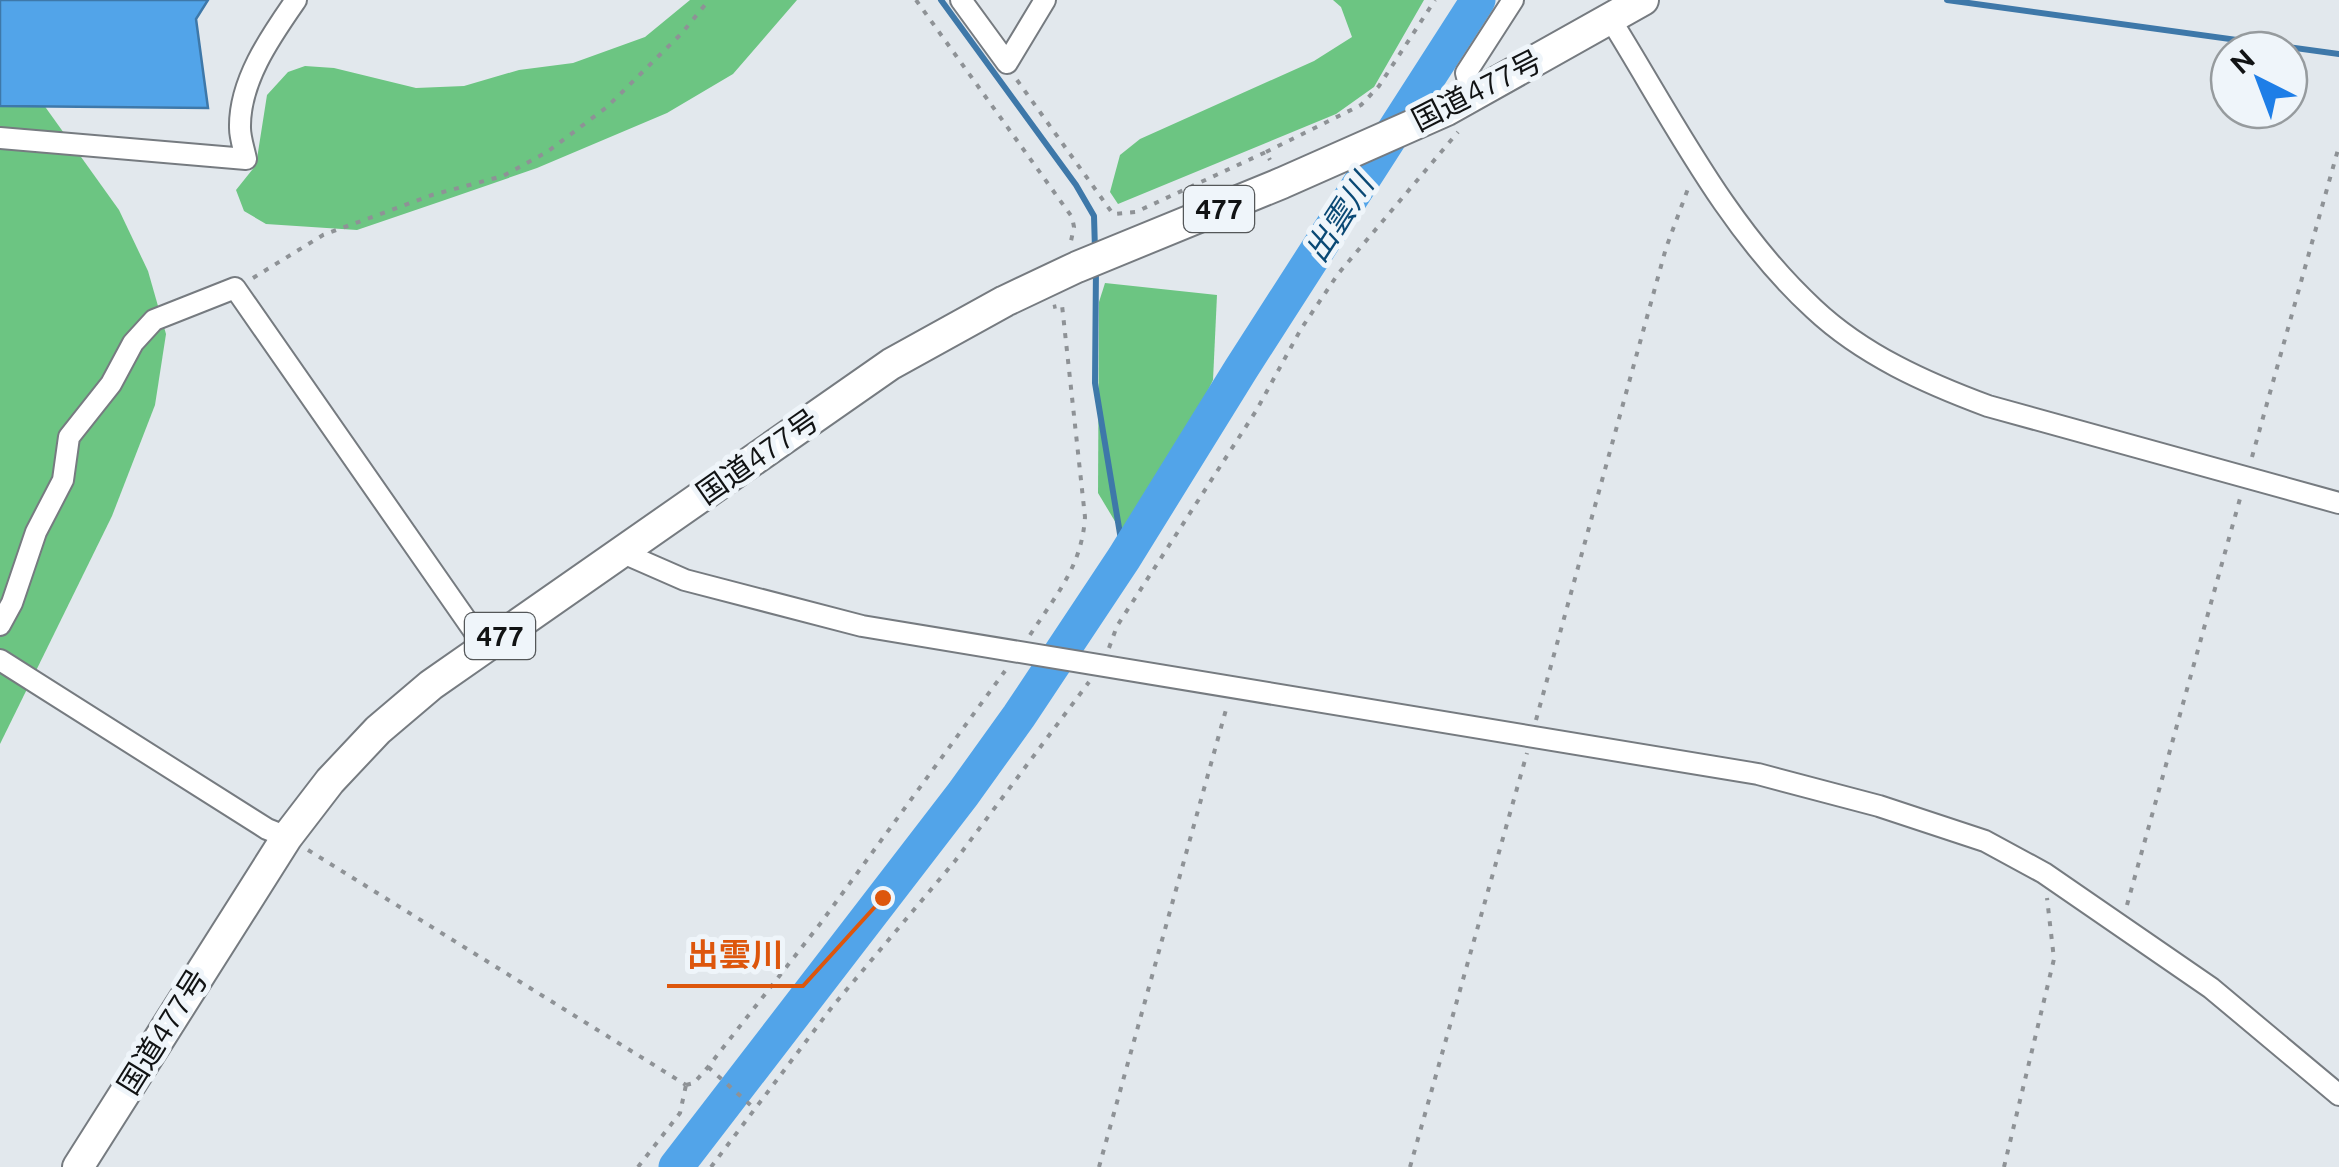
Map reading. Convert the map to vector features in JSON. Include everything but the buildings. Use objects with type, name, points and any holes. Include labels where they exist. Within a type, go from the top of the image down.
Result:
[{"type":"highway","name":"国道477号","points":[[78,1167],[287,837],[330,781],[378,730],[431,685],[891,364],[1032,288],[1071,257],[1114,252],[1282,183],[1460,103],[1643,0]]},
{"type":"street","points":[[0,138],[246,159],[240,127],[246,92],[266,44],[296,0]]},
{"type":"street","points":[[962,0],[1007,63],[1045,0]]},
{"type":"street","points":[[1460,103],[1466,73],[1513,0]]},
{"type":"street","points":[[1612,20],[1742,231],[1816,312],[1893,364],[1935,386],[1988,406],[2339,503]]},
{"type":"street","points":[[0,625],[12,603],[36,532],[64,480],[69,437],[154,320],[235,288],[485,647]]},
{"type":"street","points":[[621,552],[685,580],[862,626],[1758,774],[1879,806],[1985,841],[2044,872],[2211,988],[2339,1095]]},
{"type":"street","points":[[0,660],[267,829],[287,837]]},
{"type":"path","points":[[235,288],[323,235],[432,195],[503,176],[547,152],[606,107],[682,33],[709,0]]},
{"type":"path","points":[[916,0],[1072,217],[1071,257]]},
{"type":"path","points":[[1007,63],[1113,214],[1136,212],[1361,104],[1380,86],[1435,0]]},
{"type":"path","points":[[711,1167],[832,1007],[955,861],[1097,664],[1338,274],[1458,134],[1460,103]]},
{"type":"path","points":[[2122,924],[2339,146]]},
{"type":"path","points":[[1266,152],[1282,183]]},
{"type":"path","points":[[1410,1167],[1666,248],[1699,164]]},
{"type":"path","points":[[287,837],[686,1085],[694,1083],[832,908],[1010,665],[1069,576],[1083,546],[1085,517],[1062,305],[1044,310],[1032,288]]},
{"type":"path","points":[[1099,1167],[1233,687]]},
{"type":"path","points":[[2004,1167],[2054,958],[2044,872]]},
{"type":"path","points":[[708,1067],[756,1110]]},
{"type":"path","points":[[638,1167],[680,1113],[686,1085]]},
{"type":"green space","points":[[690,0],[797,0],[733,74],[667,113],[537,168],[357,230],[266,224],[244,211],[236,190],[256,165],[267,95],[288,72],[305,66],[334,68],[416,88],[464,86],[519,70],[573,63],[645,37]]},
{"type":"green space","points":[[1333,0],[1424,0],[1374,87],[1336,114],[1118,204],[1110,192],[1120,155],[1140,139],[1314,61],[1352,37],[1341,7]]},
{"type":"green space","points":[[0,54],[41,101],[119,210],[148,271],[166,334],[155,405],[112,516],[0,744]]},
{"type":"green space","points":[[1105,283],[1217,295],[1213,380],[1195,417],[1122,533],[1098,493],[1099,302]]},
{"type":"water","points":[[0,0],[208,0],[196,19],[208,108],[0,106]]},
{"type":"waterway","points":[[941,0],[1076,185],[1094,216],[1095,250]]},
{"type":"waterway","name":"出雲川","points":[[676,1167],[1019,716],[1124,558],[1478,0]]},
{"type":"waterway","points":[[1947,0],[2339,54]]},
{"type":"waterway","points":[[1096,267],[1095,383],[1124,558]]},
{"type":"place","name":"出雲川","points":[[883,898]]}]
